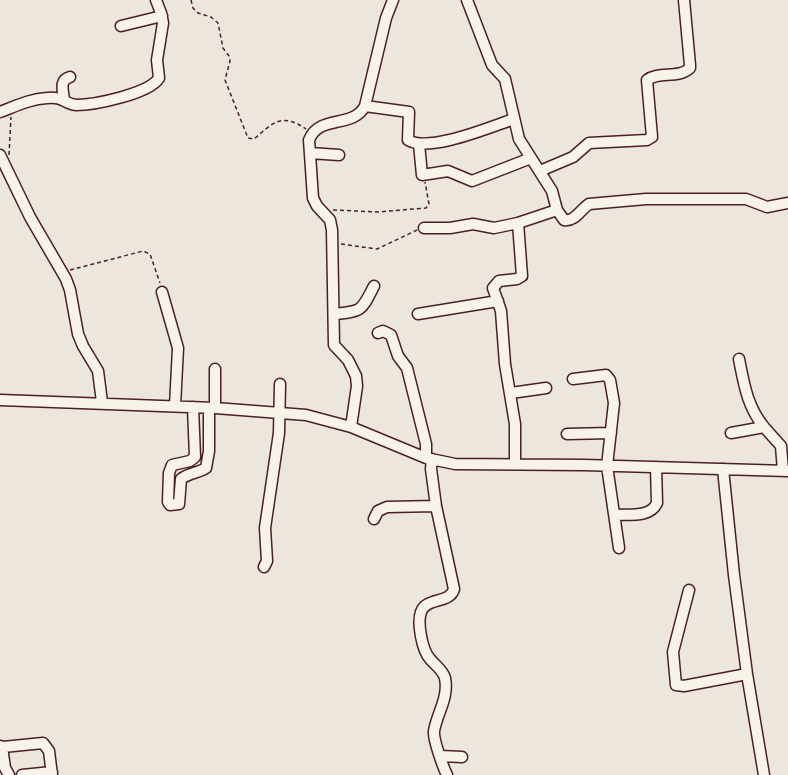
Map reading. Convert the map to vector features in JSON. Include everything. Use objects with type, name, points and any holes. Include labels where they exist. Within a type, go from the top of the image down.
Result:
[{"type":"street","points":[[0,112],[26,101],[60,98],[71,104],[91,104],[136,93],[148,88],[158,80],[157,60],[161,37],[162,16],[156,0]]},
{"type":"street","points":[[351,427],[357,386],[356,376],[348,360],[334,345],[335,314],[331,224],[313,198],[309,140],[312,134],[328,122],[355,118],[360,115],[365,106],[386,18],[393,0]]},
{"type":"street","points":[[467,0],[492,65],[505,79],[519,139],[552,191],[557,210],[561,217],[566,221],[580,214],[590,204],[609,202],[646,199],[742,199],[767,207],[788,203]]},
{"type":"street","points":[[540,171],[573,157],[590,143],[650,139],[652,134],[647,80],[653,77],[683,73],[690,68],[684,0]]},
{"type":"street","points":[[121,26],[162,16]]},
{"type":"street","points":[[64,100],[62,83],[64,79],[70,77]]},
{"type":"street","points":[[365,106],[410,112],[408,140],[419,144],[440,143],[514,119]]},
{"type":"street","points":[[419,144],[422,175],[448,171],[472,181],[532,158]]},
{"type":"street","points":[[310,153],[339,155]]},
{"type":"street","points":[[0,155],[30,217],[62,272],[70,290],[78,334],[83,346],[98,370],[102,402]]},
{"type":"street","points":[[424,228],[450,228],[473,224],[494,228],[518,223],[557,210]]},
{"type":"street","points":[[515,464],[515,424],[505,364],[501,311],[492,288],[496,282],[518,279],[522,273],[518,223]]},
{"type":"street","points":[[335,314],[360,310],[374,286]]},
{"type":"street","points":[[162,292],[178,348],[175,406]]},
{"type":"street","points":[[418,314],[498,301]]},
{"type":"street","points":[[378,333],[383,331],[391,336],[398,356],[407,368],[429,458],[436,506],[454,589],[448,596],[426,604],[420,614],[423,648],[444,676],[445,694],[434,731],[434,739],[447,775]]},
{"type":"street","points":[[0,400],[102,402],[306,415],[351,427],[429,458],[464,464],[786,471],[781,446],[757,418],[745,393],[739,359]]},
{"type":"street","points":[[193,407],[195,457],[190,461],[172,465],[169,472],[168,502],[170,505],[176,506],[179,504],[181,479],[187,474],[198,472],[206,468],[209,451],[215,370]]},
{"type":"street","points":[[572,379],[606,375],[609,377],[614,403],[608,466],[619,548]]},
{"type":"street","points":[[264,567],[267,560],[265,528],[279,433],[280,384]]},
{"type":"street","points":[[511,393],[546,388]]},
{"type":"street","points":[[731,433],[764,427]]},
{"type":"street","points":[[567,434],[611,433]]},
{"type":"street","points":[[615,515],[640,514],[648,512],[654,508],[657,503],[656,467]]},
{"type":"street","points":[[723,469],[734,575],[747,674],[764,775]]},
{"type":"street","points":[[169,482],[181,482]]},
{"type":"street","points":[[374,519],[378,512],[387,507],[436,506]]},
{"type":"street","points":[[689,590],[673,652],[676,685],[684,686],[747,674]]},
{"type":"street","points":[[9,775],[5,768],[1,746],[43,743],[49,751],[52,774],[22,775]]},
{"type":"street","points":[[440,756],[462,757]]},
{"type":"path","points":[[191,0],[193,8],[198,13],[212,17],[218,23],[223,48],[229,56],[230,61],[225,80],[248,138],[254,139],[275,121],[281,119],[300,126],[312,134]]},
{"type":"path","points":[[5,164],[10,150],[9,124],[13,107]]},
{"type":"path","points":[[321,210],[378,212],[426,208],[429,204],[427,189],[422,175]]},
{"type":"path","points":[[332,243],[373,250],[382,248],[424,228]]},
{"type":"path","points":[[62,272],[143,251],[150,254],[162,292]]}]
